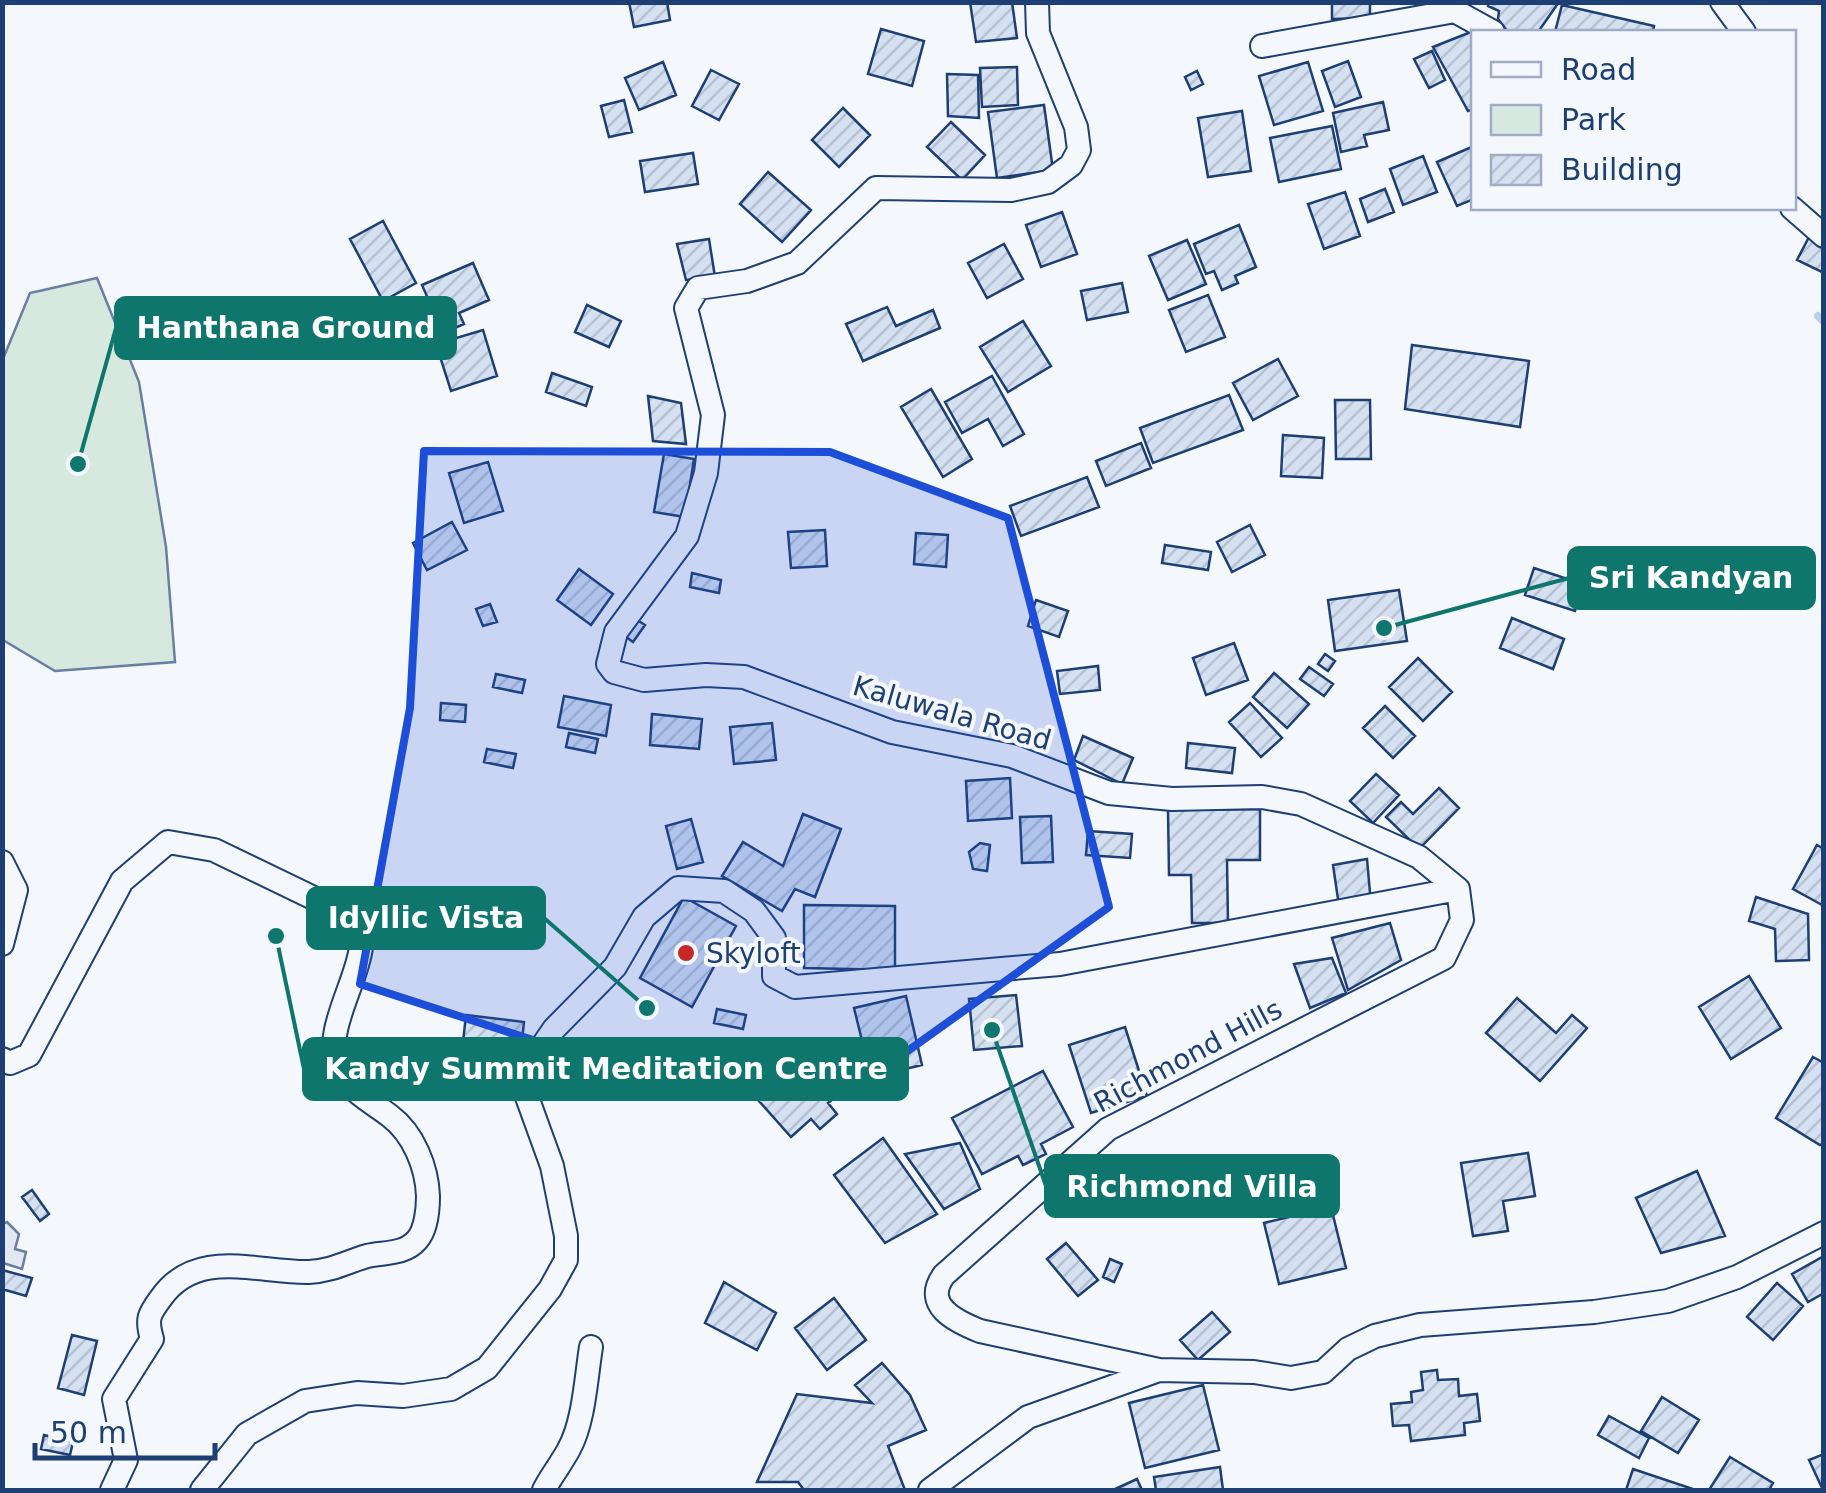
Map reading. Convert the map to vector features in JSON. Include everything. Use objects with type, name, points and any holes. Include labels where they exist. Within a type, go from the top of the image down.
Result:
[{"type":"street","name":"Kaluwala Road","points":[[1037,2],[1038,33],[1076,126],[1079,150],[1071,166],[1048,182],[1011,190],[876,188],[797,263],[747,281],[698,288],[686,308],[713,414],[706,474],[687,536],[616,632],[608,664],[614,672],[644,680],[744,676],[892,732],[1012,756],[1109,793],[1172,799],[1262,797],[1301,804],[1419,857],[1458,890]]},
{"type":"street","points":[[1722,2],[1743,30]]},
{"type":"street","points":[[1262,46],[1455,11],[1489,30]]},
{"type":"street","points":[[1794,210],[1824,236]]},
{"type":"street","points":[[2,1059],[10,1063],[28,1055],[122,881],[168,842],[214,850],[330,906],[357,924],[361,945],[334,1042],[338,1068],[355,1092],[395,1120],[413,1144],[426,1174],[428,1202],[418,1240],[396,1252],[308,1272],[230,1266],[192,1270],[171,1284],[151,1312],[148,1325],[152,1339],[114,1399],[126,1460],[112,1490]]},
{"type":"street","points":[[2,862],[16,890],[2,944]]},
{"type":"street","points":[[202,1490],[248,1434],[305,1401],[356,1393],[402,1396],[451,1389],[487,1368],[550,1289],[566,1260],[566,1236],[552,1166],[527,1097],[530,1064],[554,1030],[615,967],[644,916],[678,888],[724,891],[754,911],[774,938],[774,976],[795,987],[1060,964],[1458,890]]},
{"type":"street","name":"Richmond Hills","points":[[1458,890],[1462,920],[1444,958],[1108,1129],[944,1274],[936,1295],[943,1310],[958,1322],[980,1331],[1158,1370],[1254,1372],[1291,1378],[1324,1372],[1348,1349],[1375,1336],[1420,1325],[1594,1312],[1668,1301],[1737,1276],[1824,1233]]},
{"type":"street","points":[[544,1490],[570,1449],[578,1428],[591,1348]]},
{"type":"street","points":[[930,1490],[1028,1417],[1158,1370]]},
{"type":"highlighted area","points":[[424,451],[830,452],[1008,518],[1109,907],[895,1060],[693,1092],[360,984],[410,708]]},
{"type":"green space","points":[[97,278],[139,382],[166,547],[175,662],[55,671],[3,640],[3,359],[30,293]]},
{"type":"shaded area","points":[[7,1222],[19,1234],[15,1249],[26,1252],[22,1269],[3,1263],[3,1224]]},
{"type":"building","points":[[629,2],[667,2],[670,20],[634,27]]},
{"type":"building","points":[[970,2],[1012,2],[1017,38],[976,42]]},
{"type":"building","points":[[1332,2],[1370,2],[1370,18],[1332,19]]},
{"type":"building","points":[[1489,2],[1559,2],[1539,30],[1506,30],[1498,19],[1499,11],[1488,6]]},
{"type":"building","points":[[1562,5],[1654,26],[1653,30],[1556,30]]},
{"type":"building","points":[[881,29],[924,41],[912,86],[868,74]]},
{"type":"building","points":[[1471,32],[1471,110],[1468,111],[1433,47]]},
{"type":"building","points":[[1432,51],[1445,80],[1429,88],[1414,59]]},
{"type":"building","points":[[1348,61],[1361,97],[1335,107],[1322,71]]},
{"type":"building","points":[[663,62],[676,95],[639,110],[625,78]]},
{"type":"building","points":[[1308,62],[1323,111],[1274,125],[1259,76]]},
{"type":"building","points":[[1017,67],[1018,105],[982,107],[980,68]]},
{"type":"building","points":[[711,70],[739,84],[719,120],[692,106]]},
{"type":"building","points":[[1197,71],[1203,84],[1191,90],[1185,77]]},
{"type":"building","points":[[947,74],[978,75],[979,118],[948,116]]},
{"type":"building","points":[[624,100],[632,132],[609,137],[601,106]]},
{"type":"building","points":[[1383,102],[1389,130],[1364,135],[1367,146],[1341,152],[1333,113]]},
{"type":"building","points":[[1044,105],[1053,170],[997,178],[988,112]]},
{"type":"building","points":[[843,108],[870,135],[839,167],[812,140]]},
{"type":"building","points":[[1242,111],[1251,171],[1208,177],[1198,118]]},
{"type":"building","points":[[951,122],[985,155],[962,180],[927,147]]},
{"type":"building","points":[[1332,126],[1341,169],[1279,182],[1270,138]]},
{"type":"building","points":[[1471,147],[1471,200],[1457,206],[1437,162]]},
{"type":"building","points":[[693,153],[698,184],[645,192],[640,161]]},
{"type":"building","points":[[1423,156],[1437,192],[1403,205],[1390,169]]},
{"type":"building","points":[[768,172],[811,210],[782,242],[740,204]]},
{"type":"building","points":[[1385,189],[1394,212],[1368,222],[1360,199]]},
{"type":"building","points":[[1345,192],[1360,236],[1324,249],[1308,204]]},
{"type":"building","points":[[1062,212],[1077,254],[1041,267],[1026,225]]},
{"type":"building","points":[[383,221],[416,283],[383,301],[350,239]]},
{"type":"building","points":[[1239,225],[1256,267],[1235,276],[1238,283],[1222,290],[1214,271],[1206,274],[1194,244]]},
{"type":"building","points":[[1809,237],[1824,245],[1824,273],[1797,260]]},
{"type":"building","points":[[709,239],[715,277],[686,280],[677,244]]},
{"type":"building","points":[[1187,240],[1206,284],[1168,300],[1149,256]]},
{"type":"building","points":[[1004,244],[1023,279],[987,298],[968,263]]},
{"type":"building","points":[[473,263],[489,300],[459,313],[464,324],[443,333],[422,285]]},
{"type":"building","points":[[1122,283],[1128,312],[1087,320],[1081,291]]},
{"type":"building","points":[[1208,295],[1225,337],[1186,352],[1169,310]]},
{"type":"building","points":[[587,305],[621,321],[609,347],[575,332]]},
{"type":"building","points":[[887,307],[896,326],[933,310],[940,328],[863,361],[846,324]]},
{"type":"building","points":[[1023,321],[1051,366],[1008,392],[980,347]]},
{"type":"building","points":[[483,330],[497,376],[451,391],[436,344]]},
{"type":"building","points":[[1412,345],[1529,361],[1520,427],[1405,409]]},
{"type":"building","points":[[1278,359],[1298,396],[1253,420],[1233,383]]},
{"type":"building","points":[[552,373],[592,387],[586,406],[546,392]]},
{"type":"building","points":[[992,376],[1024,434],[1003,446],[988,419],[962,433],[945,402]]},
{"type":"building","points":[[931,389],[972,459],[943,477],[901,407]]},
{"type":"building","points":[[1229,395],[1243,430],[1153,463],[1140,428]]},
{"type":"building","points":[[648,396],[681,403],[686,444],[653,441]]},
{"type":"building","points":[[1335,400],[1370,400],[1371,459],[1336,459]]},
{"type":"building","points":[[1283,435],[1324,438],[1322,478],[1281,476]]},
{"type":"building","points":[[1141,443],[1151,468],[1106,486],[1096,461]]},
{"type":"building","points":[[664,454],[694,459],[685,517],[654,512]]},
{"type":"building","points":[[488,462],[503,511],[464,523],[449,473]]},
{"type":"building","points":[[1087,477],[1099,507],[1021,536],[1010,506]]},
{"type":"building","points":[[452,522],[467,550],[427,570],[413,543]]},
{"type":"building","points":[[1250,525],[1265,555],[1232,572],[1217,542]]},
{"type":"building","points":[[825,530],[827,566],[791,568],[788,532]]},
{"type":"building","points":[[916,533],[948,535],[946,567],[914,564]]},
{"type":"building","points":[[1165,545],[1211,552],[1208,570],[1162,563]]},
{"type":"building","points":[[1534,568],[1583,584],[1575,611],[1525,595]]},
{"type":"building","points":[[579,569],[613,594],[591,625],[557,600]]},
{"type":"building","points":[[692,573],[721,580],[719,593],[690,587]]},
{"type":"building","points":[[1399,590],[1407,641],[1335,651],[1328,600]]},
{"type":"building","points":[[1036,600],[1068,611],[1059,637],[1028,626]]},
{"type":"building","points":[[490,604],[497,622],[483,626],[476,609]]},
{"type":"building","points":[[634,618],[645,625],[633,642],[622,634]]},
{"type":"building","points":[[1512,618],[1564,639],[1553,669],[1500,648]]},
{"type":"building","points":[[1234,643],[1248,680],[1206,695],[1193,658]]},
{"type":"building","points":[[1325,654],[1335,661],[1328,671],[1318,664]]},
{"type":"building","points":[[1418,658],[1452,692],[1423,721],[1389,687]]},
{"type":"building","points":[[1098,666],[1100,690],[1060,694],[1057,671]]},
{"type":"building","points":[[1309,667],[1333,684],[1324,696],[1300,679]]},
{"type":"building","points":[[1274,673],[1309,704],[1287,728],[1253,697]]},
{"type":"building","points":[[496,674],[525,680],[522,693],[493,687]]},
{"type":"building","points":[[564,696],[611,705],[606,736],[558,727]]},
{"type":"building","points":[[441,703],[466,705],[465,722],[440,720]]},
{"type":"building","points":[[1250,703],[1282,738],[1261,757],[1229,722]]},
{"type":"building","points":[[1385,706],[1415,736],[1393,758],[1363,728]]},
{"type":"building","points":[[652,714],[702,719],[699,749],[650,745]]},
{"type":"building","points":[[772,723],[776,760],[734,764],[730,727]]},
{"type":"building","points":[[569,733],[598,739],[595,753],[566,747]]},
{"type":"building","points":[[1083,736],[1133,758],[1122,784],[1074,760]]},
{"type":"building","points":[[1188,743],[1235,748],[1232,773],[1186,768]]},
{"type":"building","points":[[487,749],[516,754],[513,768],[484,762]]},
{"type":"building","points":[[1376,774],[1399,795],[1373,823],[1350,801]]},
{"type":"building","points":[[1010,778],[1012,818],[968,821],[966,781]]},
{"type":"building","points":[[1439,788],[1459,808],[1419,849],[1386,817],[1401,802],[1413,814]]},
{"type":"building","points":[[1260,809],[1260,860],[1227,860],[1228,923],[1192,923],[1191,875],[1169,875],[1168,810]]},
{"type":"building","points":[[803,814],[841,829],[815,897],[795,889],[782,911],[722,876],[743,842],[783,866]]},
{"type":"building","points":[[1051,816],[1053,862],[1022,863],[1020,817]]},
{"type":"building","points":[[691,819],[703,862],[677,869],[666,826]]},
{"type":"building","points":[[1088,831],[1132,834],[1130,858],[1086,855]]},
{"type":"building","points":[[980,843],[990,845],[987,871],[973,869],[969,852]]},
{"type":"building","points":[[1817,845],[1824,849],[1824,906],[1793,889]]},
{"type":"building","points":[[1367,859],[1371,904],[1339,906],[1333,865]]},
{"type":"building","points":[[684,897],[736,926],[692,1007],[640,978]]},
{"type":"building","points":[[1756,897],[1808,914],[1809,960],[1776,961],[1775,929],[1749,921]]},
{"type":"building","points":[[804,905],[895,906],[895,970],[804,968]]},
{"type":"building","points":[[1390,923],[1401,960],[1348,990],[1332,938]]},
{"type":"building","points":[[1332,958],[1346,993],[1310,1008],[1294,964]]},
{"type":"building","points":[[1749,976],[1781,1028],[1731,1059],[1699,1007]]},
{"type":"building","points":[[1016,995],[1022,1046],[974,1050],[969,999]]},
{"type":"building","points":[[906,996],[922,1065],[871,1077],[854,1008]]},
{"type":"building","points":[[1517,998],[1556,1033],[1572,1015],[1587,1028],[1540,1081],[1486,1033]]},
{"type":"building","points":[[717,1009],[746,1015],[743,1029],[714,1023]]},
{"type":"building","points":[[466,1015],[524,1022],[520,1058],[462,1051]]},
{"type":"building","points":[[1125,1027],[1147,1096],[1091,1113],[1069,1045]]},
{"type":"building","points":[[819,1049],[850,1085],[828,1103],[837,1114],[820,1129],[811,1119],[791,1137],[759,1101]]},
{"type":"building","points":[[1813,1057],[1824,1063],[1824,1143],[1820,1145],[1776,1118]]},
{"type":"building","points":[[1043,1071],[1073,1127],[1041,1144],[1046,1154],[1023,1165],[1018,1156],[982,1174],[952,1118]]},
{"type":"building","points":[[883,1138],[937,1214],[885,1243],[834,1175]]},
{"type":"building","points":[[960,1143],[980,1189],[944,1209],[905,1154]]},
{"type":"building","points":[[1528,1153],[1535,1196],[1503,1201],[1508,1231],[1473,1236],[1461,1163]]},
{"type":"building","points":[[1697,1171],[1725,1236],[1661,1253],[1636,1198]]},
{"type":"building","points":[[32,1190],[49,1214],[40,1221],[22,1197]]},
{"type":"building","points":[[1331,1207],[1346,1268],[1279,1284],[1264,1223]]},
{"type":"building","points":[[1066,1243],[1098,1280],[1078,1296],[1047,1259]]},
{"type":"building","points":[[1824,1256],[1824,1293],[1808,1302],[1792,1274]]},
{"type":"building","points":[[1110,1259],[1122,1264],[1114,1282],[1103,1277]]},
{"type":"building","points":[[2,1270],[32,1278],[26,1296],[2,1289]]},
{"type":"building","points":[[724,1282],[776,1313],[757,1350],[705,1323]]},
{"type":"building","points":[[1777,1283],[1803,1306],[1773,1340],[1747,1317]]},
{"type":"building","points":[[834,1298],[866,1340],[827,1370],[795,1328]]},
{"type":"building","points":[[1212,1312],[1230,1332],[1198,1360],[1180,1340]]},
{"type":"building","points":[[72,1335],[97,1341],[84,1395],[58,1388]]},
{"type":"building","points":[[882,1363],[910,1395],[926,1430],[888,1446],[905,1490],[804,1490],[798,1482],[757,1482],[797,1394],[872,1403],[855,1385]]},
{"type":"building","points":[[1437,1370],[1438,1380],[1458,1379],[1459,1396],[1477,1394],[1480,1421],[1464,1423],[1465,1435],[1411,1441],[1409,1425],[1393,1426],[1391,1404],[1412,1402],[1411,1392],[1423,1390],[1421,1372]]},
{"type":"building","points":[[1203,1385],[1219,1450],[1145,1468],[1129,1403]]},
{"type":"building","points":[[1662,1397],[1699,1420],[1678,1453],[1641,1431]]},
{"type":"building","points":[[1609,1416],[1649,1438],[1639,1458],[1598,1435]]},
{"type":"building","points":[[44,1435],[73,1442],[70,1455],[41,1449]]},
{"type":"building","points":[[1824,1454],[1824,1490],[1823,1490],[1809,1460]]},
{"type":"building","points":[[1730,1457],[1773,1483],[1769,1490],[1709,1490]]},
{"type":"building","points":[[1220,1467],[1223,1490],[1156,1490],[1154,1477]]},
{"type":"building","points":[[1633,1469],[1693,1489],[1626,1490]]},
{"type":"building","points":[[1137,1479],[1142,1490],[1113,1490]]},
{"type":"waterway","points":[[1818,316],[1824,322]]},
{"type":"place","name":"Hanthana Ground","points":[[78,464]]},
{"type":"place","name":"Sri Kandyan","points":[[1384,628]]},
{"type":"place","name":"Kandy Summit Meditation Centre","points":[[276,936]]},
{"type":"place","name":"Skyloft","points":[[686,953]]},
{"type":"place","name":"Idyllic Vista","points":[[647,1008]]},
{"type":"place","name":"Richmond Villa","points":[[992,1030]]}]
